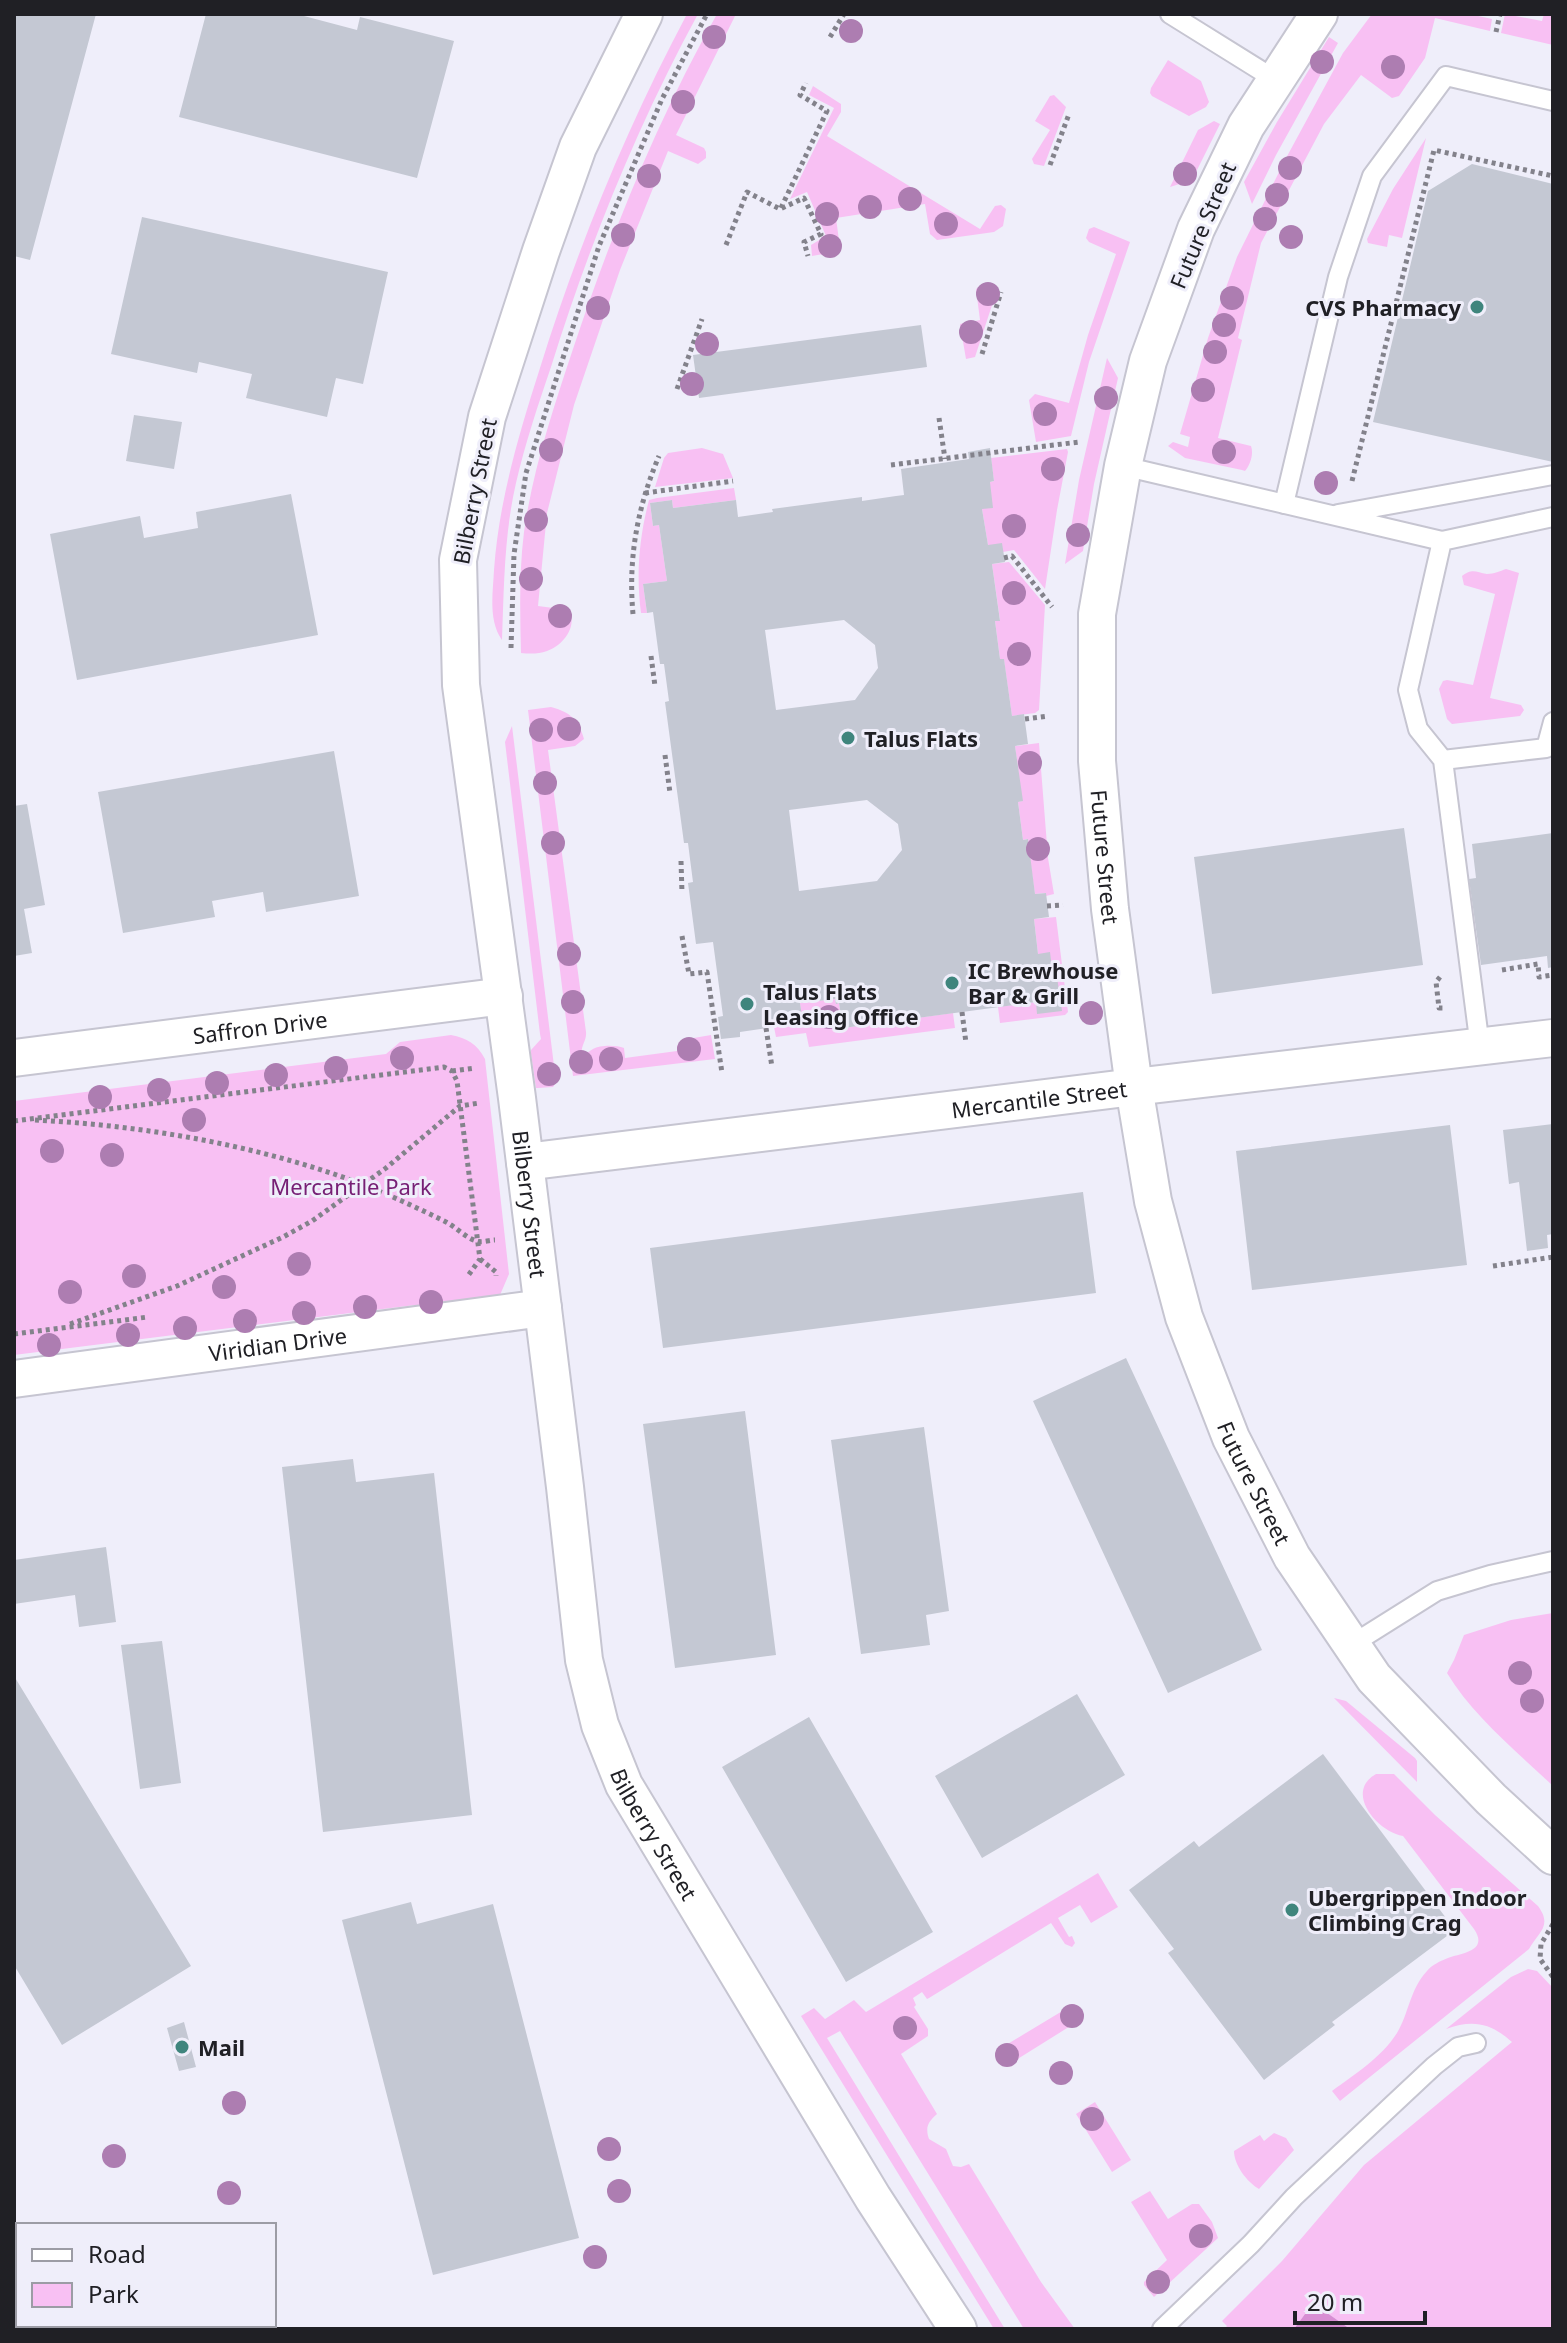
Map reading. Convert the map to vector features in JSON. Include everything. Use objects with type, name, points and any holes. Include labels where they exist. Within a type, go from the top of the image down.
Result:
[{"type":"street","name":"Bilberry Street","points":[[644,14],[578,147],[541,251],[487,417],[458,560],[461,685],[525,1162],[584,1660],[600,1725],[624,1785],[865,2185],[958,2329]]},
{"type":"street","name":"Future Street","points":[[1319,14],[1246,126],[1196,229],[1148,361],[1123,466],[1097,614],[1097,761],[1110,909],[1153,1201],[1184,1317],[1231,1438],[1292,1557],[1374,1678],[1491,1799],[1553,1856]]},
{"type":"street","name":"Saffron Drive","points":[[14,1058],[504,996]]},
{"type":"street","name":"Mercantile Street","points":[[525,1162],[1553,1038]]},
{"type":"street","name":"Viridian Drive","points":[[14,1379],[543,1308]]},
{"type":"lane","points":[[1170,14],[1276,80]]},
{"type":"lane","points":[[1284,504],[1338,277],[1372,176],[1446,76],[1553,101]]},
{"type":"lane","points":[[1123,466],[1442,541],[1553,517]]},
{"type":"lane","points":[[1331,515],[1553,475]]},
{"type":"lane","points":[[1442,541],[1408,690],[1418,729],[1443,760],[1480,1047]]},
{"type":"lane","points":[[1443,760],[1546,748],[1553,722]]},
{"type":"lane","points":[[1351,1645],[1437,1591],[1553,1561]]},
{"type":"lane","points":[[1162,2329],[1251,2244],[1294,2197],[1434,2066],[1458,2047],[1476,2043]]},
{"type":"path","points":[[511,648],[514,554],[526,473],[599,246],[662,99],[707,14]]},
{"type":"path","points":[[830,37],[844,14]]},
{"type":"path","points":[[1496,32],[1498,14]]},
{"type":"path","points":[[780,209],[827,111],[800,95],[806,83]]},
{"type":"path","points":[[1050,165],[1069,114]]},
{"type":"path","points":[[1467,157],[1470,148]]},
{"type":"path","points":[[1351,482],[1434,150],[1553,176]]},
{"type":"path","points":[[726,245],[747,192],[780,209]]},
{"type":"path","points":[[780,209],[804,198],[821,234],[804,242],[808,256]]},
{"type":"path","points":[[982,354],[1001,292]]},
{"type":"path","points":[[677,389],[702,319]]},
{"type":"path","points":[[939,418],[945,459]]},
{"type":"path","points":[[891,465],[1079,442]]},
{"type":"path","points":[[633,614],[630,579],[636,533],[645,493],[659,456]]},
{"type":"path","points":[[645,493],[733,481]]},
{"type":"path","points":[[1004,558],[1012,556],[1052,607]]},
{"type":"path","points":[[651,656],[655,686]]},
{"type":"path","points":[[1025,719],[1048,716]]},
{"type":"path","points":[[665,755],[670,793]]},
{"type":"path","points":[[681,861],[682,893]]},
{"type":"path","points":[[1047,906],[1063,905]]},
{"type":"path","points":[[682,936],[689,974],[707,972],[722,1073]]},
{"type":"path","points":[[1503,984],[1501,970],[1538,964],[1539,977],[1553,975]]},
{"type":"path","points":[[962,1012],[966,1043]]},
{"type":"path","points":[[766,1028],[772,1067]]},
{"type":"path","points":[[14,1121],[444,1067],[452,1071],[457,1081],[480,1259],[467,1278],[458,1279]]},
{"type":"path","points":[[58,1328],[177,1286],[312,1221],[386,1168],[460,1106]]},
{"type":"path","points":[[22,1120],[90,1123],[253,1150],[363,1185],[450,1224],[477,1242]]},
{"type":"path","points":[[1493,1266],[1553,1257]]},
{"type":"path","points":[[14,1334],[152,1316]]},
{"type":"path","points":[[1553,1924],[1541,1944],[1540,1959],[1553,1977]]},
{"type":"green space","points":[[687,14],[698,14],[655,99],[616,187],[581,276],[528,439],[509,522],[502,640],[492,606],[494,570],[505,493],[525,418],[555,322],[605,188]]},
{"type":"green space","points":[[717,14],[736,14],[676,135],[704,148],[706,158],[698,164],[668,151],[620,270],[574,405],[547,513],[538,606],[569,610],[570,629],[553,648],[538,653],[521,653],[524,532],[551,417],[619,221],[655,137]]},
{"type":"green space","points":[[1372,14],[1469,14],[1492,19],[1490,31],[1435,18],[1425,58],[1399,96],[1392,98],[1361,75],[1324,124],[1261,243],[1238,338],[1242,340],[1218,438],[1251,446],[1250,463],[1245,471],[1185,458],[1168,446],[1173,442],[1188,447],[1190,437],[1180,434],[1208,338],[1237,257],[1343,53]]},
{"type":"green space","points":[[1505,14],[1542,21],[1544,14],[1553,14],[1553,45],[1501,33]]},
{"type":"green space","points":[[1329,37],[1338,43],[1252,204],[1244,182]]},
{"type":"green space","points":[[1168,60],[1201,81],[1209,102],[1206,107],[1189,116],[1152,96],[1151,88]]},
{"type":"green space","points":[[813,86],[841,104],[841,112],[827,136],[980,229],[995,206],[1001,205],[1006,209],[1003,226],[994,232],[937,240],[930,234],[925,204],[836,218],[840,248],[835,252],[812,256],[811,245],[826,236],[807,192],[790,199],[834,108],[809,95]]},
{"type":"green space","points":[[1054,95],[1066,107],[1044,166],[1034,164],[1032,159],[1050,130],[1035,121],[1050,96]]},
{"type":"green space","points":[[1214,121],[1220,124],[1192,180],[1170,187],[1198,130]]},
{"type":"green space","points":[[1426,138],[1402,238],[1389,235],[1387,247],[1368,243],[1367,239],[1393,189]]},
{"type":"green space","points":[[1094,227],[1130,242],[1089,362],[1071,436],[1036,442],[1029,400],[1035,394],[1069,403],[1116,254],[1089,242],[1086,238],[1089,229]]},
{"type":"green space","points":[[984,283],[998,287],[975,357],[966,359],[960,324],[980,320],[976,289]]},
{"type":"green space","points":[[1107,358],[1118,378],[1094,484],[1083,551],[1065,564],[1079,480]]},
{"type":"green space","points":[[702,448],[723,454],[733,478],[655,487],[668,453]]},
{"type":"green space","points":[[1067,449],[1045,589],[1014,550],[1003,552],[988,545],[982,509],[990,482],[994,481],[991,458]]},
{"type":"green space","points":[[734,488],[736,500],[673,508],[672,500],[650,503],[653,526],[659,525],[667,581],[643,584],[647,613],[641,613],[639,556],[649,500]]},
{"type":"green space","points":[[1009,562],[1045,605],[1039,710],[1012,716],[995,621],[1000,620],[992,564]]},
{"type":"green space","points":[[1506,569],[1519,573],[1490,698],[1521,705],[1524,710],[1520,716],[1452,724],[1447,719],[1439,689],[1447,680],[1473,685],[1495,594],[1464,585],[1462,576],[1471,571],[1490,574]]},
{"type":"green space","points":[[551,707],[573,718],[584,739],[575,746],[548,750],[586,1032],[582,1055],[608,1046],[624,1048],[625,1058],[677,1051],[682,1040],[711,1035],[715,1059],[573,1076],[528,710]]},
{"type":"green space","points":[[512,726],[556,1082],[553,1087],[536,1088],[531,1054],[541,1039],[505,742]]},
{"type":"green space","points":[[1039,743],[1048,858],[1054,894],[1046,896],[1045,893],[1035,894],[1027,839],[1023,840],[1015,746]]},
{"type":"green space","points":[[1056,917],[1068,1012],[1065,1015],[1000,1023],[998,1007],[1036,1002],[1038,1013],[1053,977],[1038,954],[1034,919]]},
{"type":"green space","points":[[835,999],[836,1004],[839,1003],[843,1028],[953,1013],[955,1028],[809,1047],[806,1033],[776,1037],[774,1027],[802,1023],[800,1003]]},
{"type":"green space","name":"Mercantile Park","points":[[451,1035],[471,1042],[485,1059],[509,1274],[500,1295],[492,1303],[428,1313],[415,1305],[14,1355],[14,1101],[386,1054],[400,1042]]},
{"type":"green space","points":[[1553,1613],[1553,1786],[1482,1718],[1447,1673],[1464,1635],[1511,1620]]},
{"type":"green space","points":[[1334,1698],[1346,1701],[1415,1758],[1417,1782]]},
{"type":"green space","points":[[1376,1774],[1394,1774],[1435,1815],[1538,1906],[1544,1924],[1529,1949],[1340,2101],[1332,2091],[1391,2042],[1417,1985],[1427,1971],[1442,1960],[1472,1950],[1478,1942],[1474,1929],[1403,1836],[1383,1827],[1368,1810],[1363,1791]]},
{"type":"green space","points":[[1098,1873],[1118,1907],[1091,1923],[1080,1905],[1058,1918],[1069,1937],[1072,1936],[1075,1943],[1072,1947],[1065,1944],[1051,1923],[929,1998],[922,1992],[913,1998],[914,2007],[928,2029],[928,2036],[901,2054],[937,2114],[928,2125],[929,2139],[946,2149],[953,2166],[969,2164],[1041,2282],[1075,2329],[1024,2329],[840,2031],[827,2038],[1005,2329],[994,2329],[801,2016],[814,2008],[825,2019],[854,2000],[866,2012]]},
{"type":"green space","points":[[1528,1969],[1537,1971],[1553,1988],[1553,2329],[1350,2329],[1313,2303],[1294,2329],[1224,2329],[1227,2326],[1222,2321],[1282,2261],[1364,2165],[1512,2042],[1497,2031],[1481,2025],[1465,2024],[1446,2029],[1511,1977]]},
{"type":"green space","points":[[1074,2004],[1083,2015],[1080,2020],[1008,2065],[1001,2063],[996,2051]]},
{"type":"green space","points":[[1095,2102],[1131,2160],[1112,2172],[1076,2114]]},
{"type":"green space","points":[[1274,2133],[1286,2138],[1294,2150],[1259,2189],[1242,2173],[1234,2151],[1260,2135],[1264,2141]]},
{"type":"green space","points":[[1150,2191],[1168,2219],[1192,2204],[1199,2204],[1212,2222],[1218,2238],[1154,2297],[1144,2282],[1167,2260],[1131,2202]]},
{"type":"shaded area","points":[[1313,2303],[1350,2329],[1294,2329]]},
{"type":"building","points":[[14,14],[96,14],[30,260],[14,256]]},
{"type":"building","points":[[206,14],[305,14],[357,30],[360,17],[454,41],[417,178],[179,117]]},
{"type":"building","name":"CVS Pharmacy","points":[[1472,164],[1553,184],[1553,462],[1373,422],[1428,191]]},
{"type":"building","points":[[142,217],[388,272],[363,384],[336,378],[327,417],[246,398],[252,374],[199,362],[197,373],[111,354]]},
{"type":"building","points":[[921,325],[927,367],[699,398],[693,355]]},
{"type":"building","points":[[134,415],[182,422],[174,469],[126,461]]},
{"type":"building","name":"Talus Flats","points":[[990,448],[993,508],[982,509],[988,545],[1002,543],[1005,562],[992,564],[1000,621],[995,621],[1012,716],[1024,714],[1028,744],[1015,746],[1023,801],[1018,802],[1023,840],[1028,839],[1035,894],[1046,893],[1049,917],[1034,919],[1038,954],[1050,952],[1062,1011],[1037,1014],[1036,1002],[843,1028],[839,1003],[836,1004],[835,999],[800,1003],[803,1023],[740,1032],[740,1037],[721,1039],[718,1017],[723,1016],[713,942],[696,944],[688,883],[693,882],[688,843],[684,843],[665,702],[669,701],[664,664],[660,664],[653,612],[647,613],[643,584],[667,581],[659,525],[653,526],[650,503],[672,500],[673,508],[736,500],[738,517],[773,512],[772,509],[862,497],[862,501],[904,495],[901,469],[969,459],[968,452]],"holes":[[[844,620],[875,645],[878,668],[855,700],[776,710],[765,630]],[[867,800],[898,824],[902,850],[877,881],[799,891],[789,810]]]},
{"type":"building","points":[[291,494],[318,635],[77,680],[50,534],[140,516],[144,538],[198,528],[196,512]]},
{"type":"building","points":[[334,751],[359,896],[266,912],[263,892],[212,901],[215,917],[123,933],[98,792]]},
{"type":"building","points":[[27,804],[45,905],[24,909],[32,953],[14,956],[14,806]]},
{"type":"building","points":[[1404,828],[1423,965],[1212,994],[1194,857]]},
{"type":"building","points":[[1553,833],[1553,967],[1548,968],[1547,956],[1481,965],[1469,879],[1476,878],[1472,844]]},
{"type":"building","points":[[1553,1124],[1553,1234],[1547,1235],[1548,1248],[1527,1251],[1519,1182],[1509,1184],[1503,1130]]},
{"type":"building","points":[[1450,1125],[1467,1265],[1252,1290],[1236,1151]]},
{"type":"building","points":[[1083,1192],[1096,1293],[663,1348],[650,1248]]},
{"type":"building","points":[[1126,1358],[1262,1650],[1168,1693],[1033,1401]]},
{"type":"building","points":[[745,1411],[776,1655],[675,1668],[643,1424]]},
{"type":"building","points":[[924,1427],[949,1611],[926,1615],[930,1645],[861,1654],[831,1440]]},
{"type":"building","points":[[353,1459],[356,1482],[434,1473],[472,1815],[323,1832],[282,1467]]},
{"type":"building","points":[[106,1547],[116,1622],[79,1627],[75,1595],[14,1604],[14,1560]]},
{"type":"building","points":[[162,1641],[181,1783],[140,1789],[121,1645]]},
{"type":"building","points":[[14,1676],[191,1966],[62,2045],[14,1965]]},
{"type":"building","points":[[1077,1694],[1125,1775],[982,1858],[935,1776]]},
{"type":"building","points":[[809,1717],[933,1932],[846,1982],[722,1767]]},
{"type":"building","name":"Ubergrippen Indoor Climbing Crag","points":[[1323,1754],[1455,1930],[1332,2022],[1335,2025],[1264,2080],[1168,1953],[1174,1949],[1129,1890],[1194,1841],[1199,1847]]},
{"type":"building","points":[[411,1902],[417,1924],[493,1904],[579,2238],[433,2275],[342,1920]]},
{"type":"building","name":"Mail","points":[[184,2022],[196,2067],[179,2071],[167,2028]]},
{"type":"building","points":[[14,2284],[16,2327],[43,2329],[14,2329]]},
{"type":"place","name":"CVS Pharmacy","points":[[1477,307]]},
{"type":"place","name":"Talus Flats","points":[[848,738]]},
{"type":"place","name":"IC Brewhouse Bar & Grill","points":[[952,983]]},
{"type":"place","name":"Talus Flats Leasing Office","points":[[747,1004]]},
{"type":"place","name":"Ubergrippen Indoor Climbing Crag","points":[[1292,1910]]},
{"type":"place","name":"Mail","points":[[182,2047]]}]
